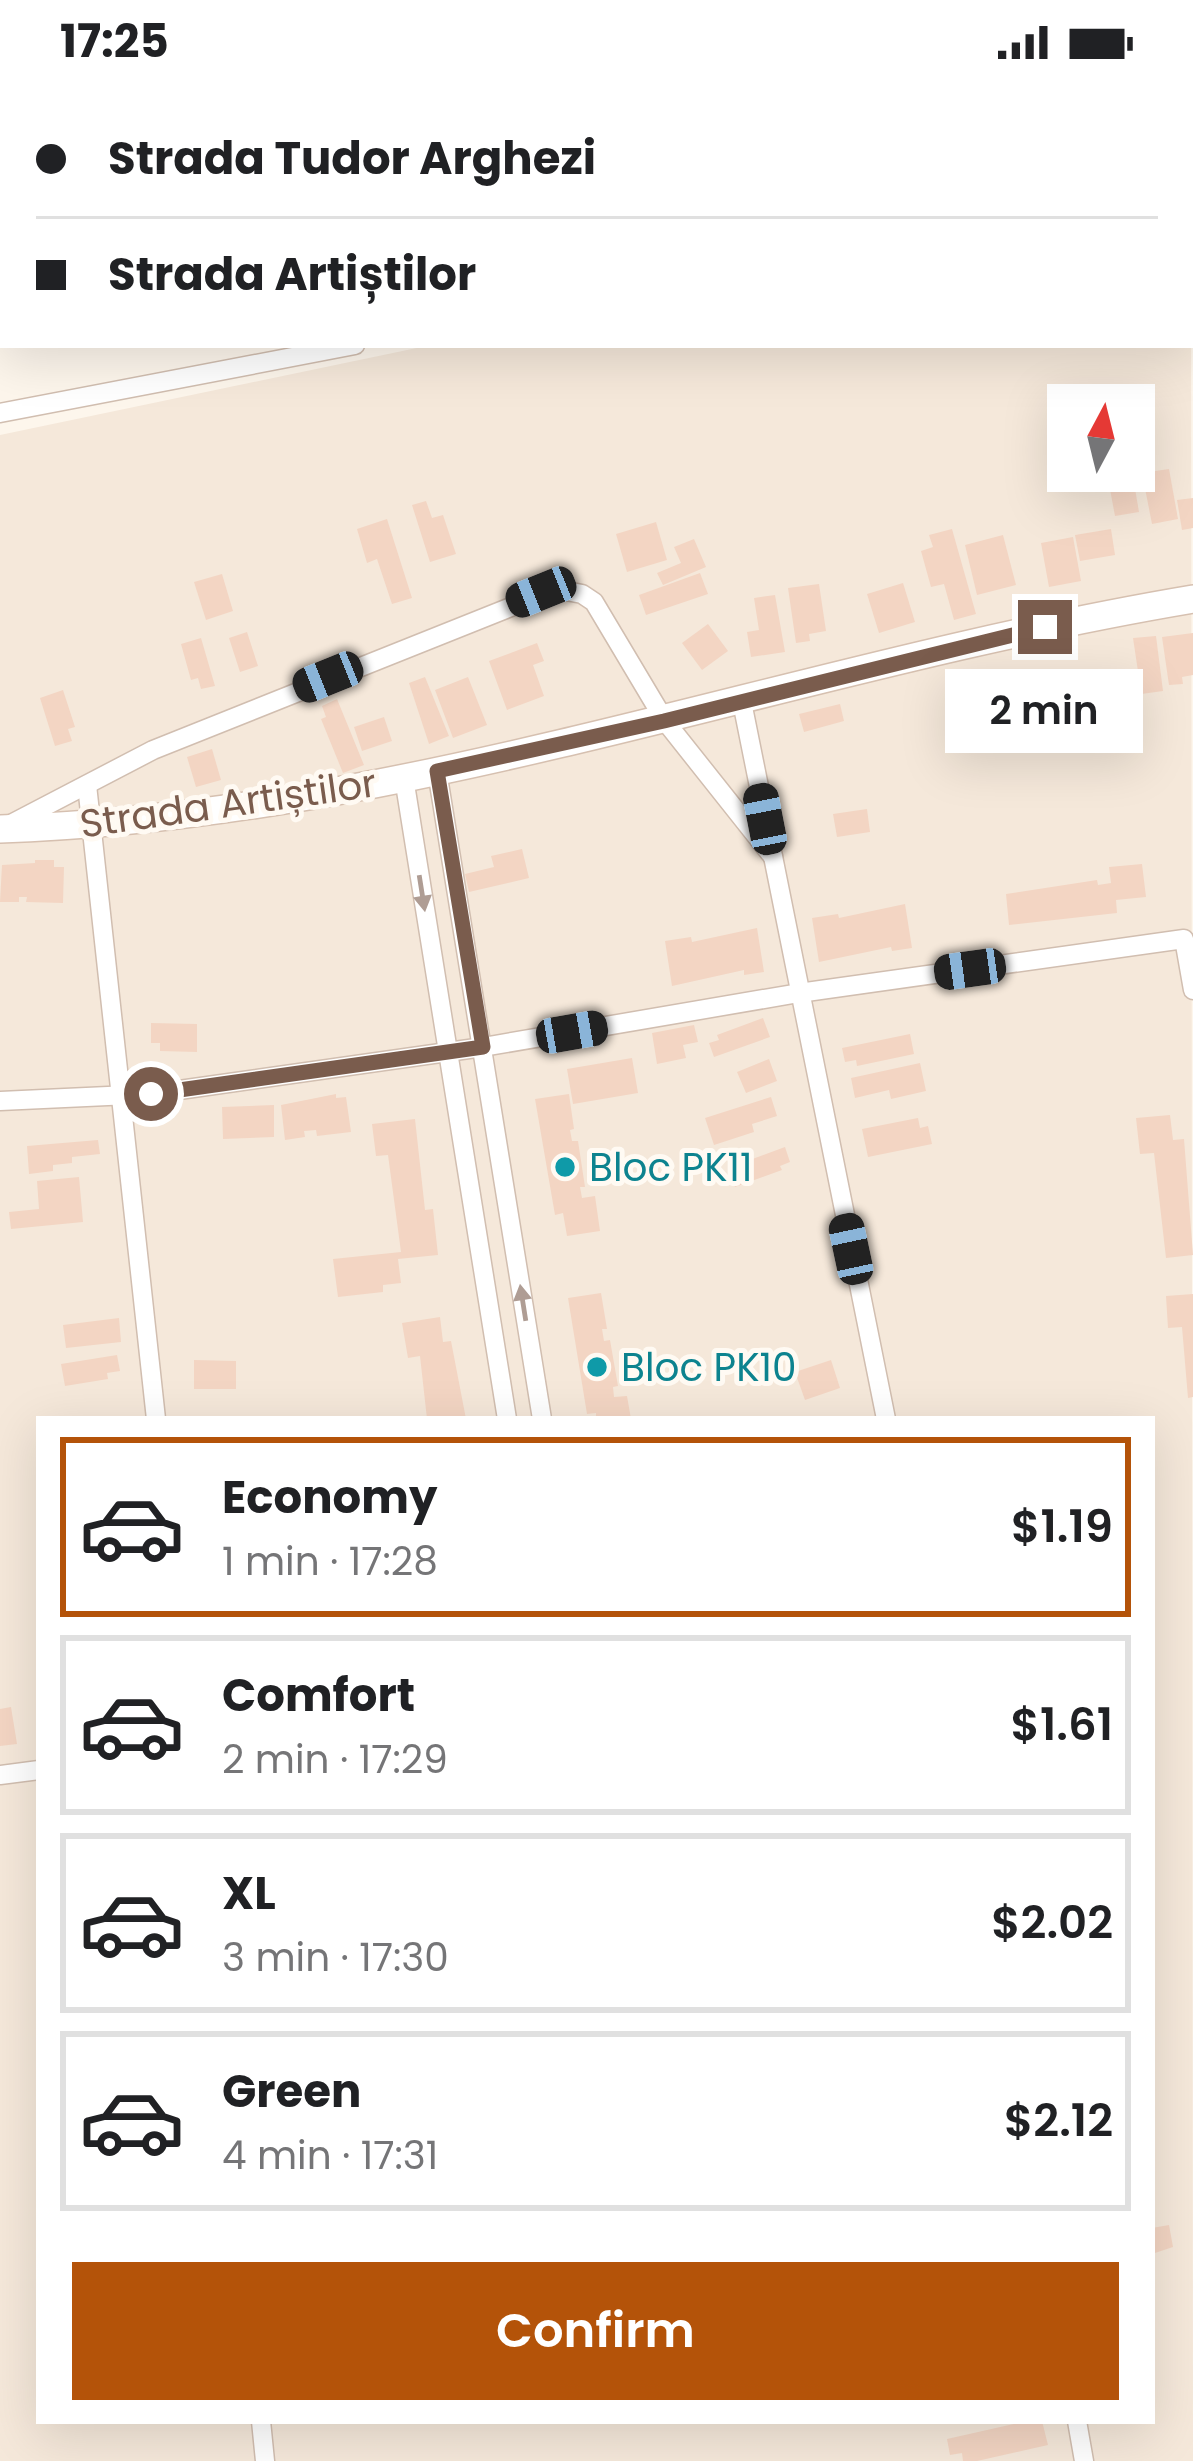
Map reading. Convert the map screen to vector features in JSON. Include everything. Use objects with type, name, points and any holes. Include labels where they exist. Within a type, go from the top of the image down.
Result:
[{"type":"street","points":[[0,413],[264,354],[325,348]]},
{"type":"street","name":"Strada Artiștilor","points":[[1,829],[153,750],[243,711],[556,589],[582,594],[594,602],[664,721]]},
{"type":"street","name":"Strada Artiștilor","points":[[1,829],[210,813],[404,778],[664,721],[1045,627],[1193,599]]},
{"type":"street","points":[[742,702],[885,1416]]},
{"type":"street","points":[[664,721],[773,857]]},
{"type":"street","points":[[437,771],[542,1416]]},
{"type":"street","points":[[404,778],[507,1416]]},
{"type":"street","points":[[87,785],[156,1416]]},
{"type":"street","points":[[0,1101],[123,1098],[1184,939],[1193,990]]},
{"type":"street","points":[[0,1775],[36,1770]]},
{"type":"street","points":[[261,2424],[266,2461]]},
{"type":"street","points":[[1077,2424],[1084,2461]]},
{"type":"shaded area","points":[[417,348],[1191,348],[1193,2461],[0,2461],[0,435]]},
{"type":"building","points":[[1169,469],[1178,519],[1152,524],[1146,492],[1155,492],[1155,471]]},
{"type":"building","points":[[1111,492],[1136,492],[1139,512],[1115,516]]},
{"type":"building","points":[[1193,498],[1193,528],[1182,530],[1177,500]]},
{"type":"building","points":[[426,501],[432,518],[443,515],[456,554],[430,562],[412,505]]},
{"type":"building","points":[[387,519],[412,598],[392,604],[377,559],[367,563],[357,529]]},
{"type":"building","points":[[656,522],[667,560],[627,572],[616,534]]},
{"type":"building","points":[[952,529],[976,614],[954,620],[944,584],[931,587],[921,551],[933,547],[929,535]]},
{"type":"building","points":[[1111,529],[1115,555],[1080,561],[1075,535]]},
{"type":"building","points":[[1003,535],[1016,585],[977,595],[965,545]]},
{"type":"building","points":[[1073,537],[1081,581],[1049,587],[1041,543]]},
{"type":"building","points":[[694,539],[706,567],[663,585],[657,573],[681,563],[674,547]]},
{"type":"building","points":[[700,573],[708,594],[646,615],[639,595]]},
{"type":"building","points":[[222,574],[233,611],[206,620],[194,582]]},
{"type":"building","points":[[903,583],[915,622],[879,633],[867,594]]},
{"type":"building","points":[[819,584],[826,631],[796,643],[788,588]]},
{"type":"building","points":[[775,595],[785,652],[751,657],[747,632],[759,630],[754,598]]},
{"type":"building","points":[[708,624],[728,651],[702,670],[682,643]]},
{"type":"building","points":[[247,632],[258,666],[240,672],[229,638]]},
{"type":"building","points":[[1193,633],[1193,675],[1182,677],[1183,684],[1169,685],[1162,637]]},
{"type":"building","points":[[1156,636],[1163,691],[1127,696],[1125,680],[1139,678],[1133,638]]},
{"type":"building","points":[[201,638],[215,686],[201,689],[198,678],[191,680],[181,644]]},
{"type":"building","points":[[537,643],[544,661],[533,665],[544,696],[507,710],[489,661]]},
{"type":"building","points":[[996,670],[999,715],[979,716],[979,671]]},
{"type":"building","points":[[425,677],[449,736],[429,744],[409,683]]},
{"type":"building","points":[[468,677],[487,725],[453,738],[435,690]]},
{"type":"building","points":[[63,690],[75,727],[68,729],[72,741],[55,746],[40,698]]},
{"type":"building","points":[[337,699],[364,765],[343,773],[321,719],[326,717],[322,706]]},
{"type":"building","points":[[840,704],[844,721],[804,732],[799,714]]},
{"type":"building","points":[[384,717],[392,741],[362,751],[354,727]]},
{"type":"building","points":[[212,749],[221,780],[196,787],[187,757]]},
{"type":"building","points":[[867,809],[870,832],[837,837],[833,814]]},
{"type":"building","points":[[522,849],[529,878],[469,892],[465,874],[494,867],[491,856]]},
{"type":"building","points":[[54,860],[54,867],[64,867],[63,903],[26,902],[27,897],[0,902],[2,865]]},
{"type":"building","points":[[1142,864],[1146,897],[1116,900],[1117,913],[1009,925],[1006,894],[1097,880],[1098,885],[1111,883],[1109,867]]},
{"type":"building","points":[[905,904],[912,948],[892,951],[891,947],[819,962],[812,918],[838,914],[839,918]]},
{"type":"building","points":[[757,928],[764,972],[744,975],[744,970],[672,986],[665,941],[691,937],[692,942]]},
{"type":"building","points":[[763,1018],[770,1037],[714,1057],[709,1043],[719,1040],[717,1035]]},
{"type":"building","points":[[151,1023],[197,1024],[197,1052],[160,1051],[160,1043],[151,1043]]},
{"type":"building","points":[[694,1025],[698,1042],[683,1045],[686,1058],[657,1064],[652,1033]]},
{"type":"building","points":[[910,1034],[914,1054],[857,1066],[856,1060],[845,1062],[842,1048]]},
{"type":"building","points":[[632,1058],[638,1093],[573,1104],[567,1069]]},
{"type":"building","points":[[769,1059],[777,1081],[746,1093],[737,1072]]},
{"type":"building","points":[[920,1063],[926,1091],[891,1099],[889,1090],[855,1098],[851,1078]]},
{"type":"building","points":[[336,1094],[336,1098],[346,1097],[351,1132],[317,1136],[316,1130],[304,1131],[305,1137],[285,1140],[281,1105]]},
{"type":"building","name":"Bloc PK11","points":[[569,1094],[574,1129],[570,1130],[572,1141],[578,1141],[585,1187],[580,1187],[582,1198],[595,1196],[600,1231],[567,1236],[563,1213],[555,1215],[535,1099]]},
{"type":"building","points":[[771,1097],[777,1116],[752,1124],[754,1132],[714,1145],[705,1118]]},
{"type":"building","points":[[274,1105],[274,1137],[223,1139],[222,1107]]},
{"type":"building","points":[[1170,1115],[1173,1140],[1184,1139],[1193,1255],[1166,1258],[1154,1153],[1140,1154],[1136,1118]]},
{"type":"building","points":[[918,1118],[920,1128],[928,1126],[932,1144],[868,1157],[862,1129]]},
{"type":"building","points":[[415,1119],[425,1210],[433,1209],[438,1255],[398,1259],[401,1283],[383,1285],[383,1292],[338,1297],[333,1259],[401,1252],[388,1155],[376,1156],[372,1124]]},
{"type":"building","points":[[98,1140],[100,1154],[72,1157],[72,1163],[53,1165],[53,1171],[29,1174],[27,1146]]},
{"type":"building","points":[[785,1147],[790,1162],[780,1166],[782,1170],[735,1187],[728,1168]]},
{"type":"building","points":[[79,1177],[83,1222],[11,1229],[9,1212],[39,1209],[37,1181]]},
{"type":"building","name":"Bloc PK10","points":[[601,1293],[607,1329],[602,1329],[604,1341],[610,1340],[618,1386],[613,1387],[614,1397],[627,1396],[630,1416],[587,1414],[568,1298]]},
{"type":"building","points":[[1193,1294],[1193,1397],[1188,1398],[1182,1327],[1168,1328],[1166,1296]]},
{"type":"building","points":[[440,1317],[443,1342],[451,1341],[465,1416],[427,1416],[420,1356],[408,1358],[402,1323]]},
{"type":"building","points":[[119,1318],[121,1342],[66,1348],[63,1325]]},
{"type":"building","points":[[117,1355],[120,1371],[107,1373],[108,1379],[65,1386],[61,1364]]},
{"type":"building","points":[[194,1360],[236,1361],[236,1389],[194,1389]]},
{"type":"building","points":[[831,1360],[840,1388],[805,1400],[795,1372]]},
{"type":"building","points":[[11,1707],[17,1744],[0,1746],[0,1709]]},
{"type":"building","points":[[1169,2225],[1173,2247],[1155,2253],[1155,2227]]},
{"type":"building","points":[[1014,2424],[1043,2424],[1048,2445],[963,2461],[962,2453],[950,2455],[947,2439]]},
{"type":"place","name":"Bloc PK11","points":[[565,1167]]},
{"type":"place","name":"Bloc PK10","points":[[597,1367]]},
{"type":"route","points":[[151,1094],[483,1047],[437,771],[664,721],[1045,627]]}]
